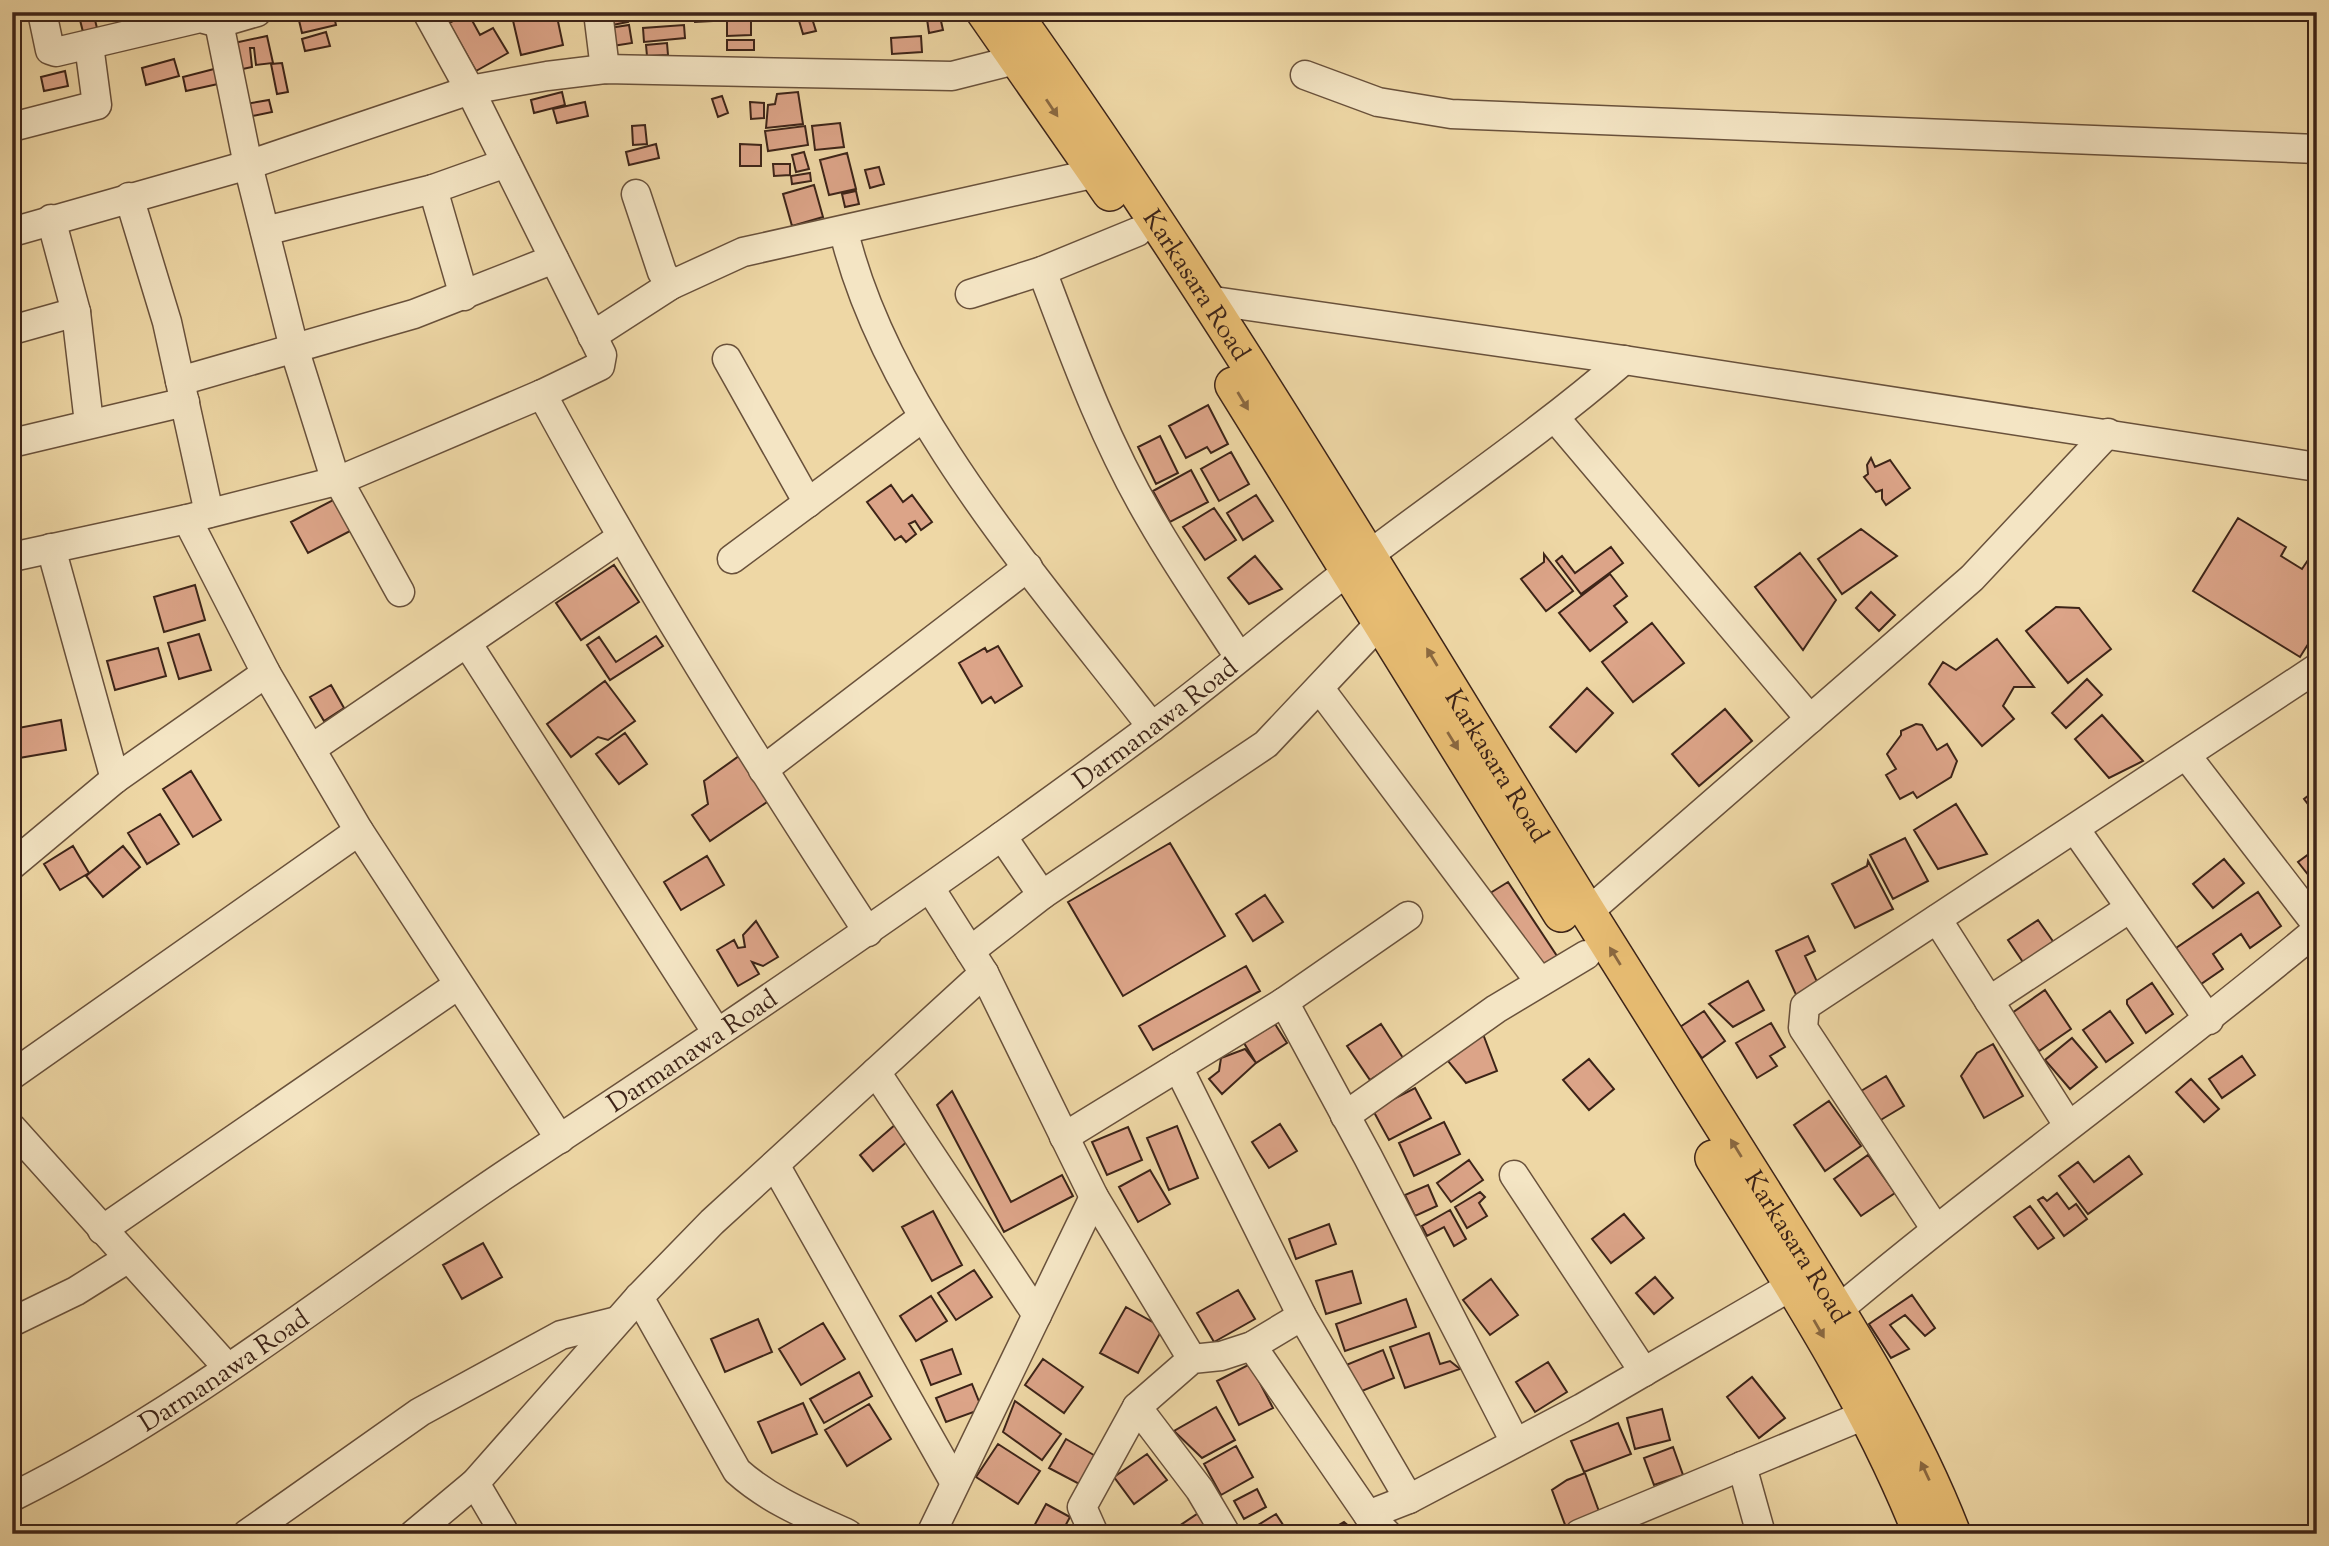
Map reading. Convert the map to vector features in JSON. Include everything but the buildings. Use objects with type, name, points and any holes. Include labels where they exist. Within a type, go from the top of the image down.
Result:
[{"type":"main road","name":"Karkasara Road","points":[[984,12],[1138,232],[1588,912],[1775,1233],[1793,1285],[1867,1414],[1900,1481],[1921,1534]]},
{"type":"main road","name":"Karkasara Road","points":[[1013,12],[1093,124],[1207,300],[1359,563],[1380,623],[1586,955],[1775,1233],[1838,1310],[1908,1434],[1953,1534]]},
{"type":"street","points":[[42,12],[52,52],[206,18],[257,12]]},
{"type":"street","points":[[598,12],[605,69]]},
{"type":"street","points":[[12,556],[198,516],[340,480],[542,394],[600,366],[601,355],[592,336],[470,90],[428,13]]},
{"type":"street","points":[[206,18],[248,165],[294,348],[332,469],[400,592]]},
{"type":"street","points":[[12,127],[97,105],[89,45]]},
{"type":"street","points":[[12,232],[248,165],[470,90],[605,69],[952,76],[1019,59]]},
{"type":"street","points":[[1305,75],[1378,102],[1451,114],[2317,149]]},
{"type":"street","points":[[265,231],[433,189],[506,163]]},
{"type":"street","points":[[592,336],[671,285],[743,252],[844,232],[1096,173]]},
{"type":"street","points":[[433,189],[464,296]]},
{"type":"street","points":[[636,194],[662,272],[671,285]]},
{"type":"street","points":[[129,197],[167,322],[182,392],[198,516],[266,673],[359,831],[560,1139]]},
{"type":"street","points":[[51,219],[76,312],[89,423]]},
{"type":"street","points":[[844,232],[864,297],[922,418],[1028,567],[1152,727]]},
{"type":"street","points":[[970,294],[1042,271],[1138,232]]},
{"type":"street","points":[[12,443],[89,423],[182,392],[294,348],[414,314],[554,259]]},
{"type":"street","points":[[1042,271],[1085,386],[1130,482],[1157,530],[1239,657]]},
{"type":"street","points":[[1207,300],[1624,360],[2317,467]]},
{"type":"street","points":[[12,330],[76,312]]},
{"type":"street","points":[[727,359],[808,503]]},
{"type":"street","name":"Darmanawa Road","points":[[12,1497],[77,1465],[227,1367],[868,932],[1152,727],[1359,563],[1556,419],[1624,360]]},
{"type":"street","points":[[542,394],[620,538],[763,770],[868,932]]},
{"type":"street","points":[[732,559],[922,418]]},
{"type":"street","points":[[1556,419],[1810,719]]},
{"type":"street","points":[[1588,912],[1972,578],[2108,433]]},
{"type":"street","points":[[311,750],[620,538]]},
{"type":"street","points":[[51,548],[115,779]]},
{"type":"street","points":[[763,770],[1028,567]]},
{"type":"street","points":[[414,1534],[475,1483],[639,1297],[712,1222],[876,1072],[1042,895],[1266,744],[1380,623]]},
{"type":"street","points":[[467,642],[717,1033]]},
{"type":"street","points":[[12,865],[115,779],[266,673]]},
{"type":"street","points":[[1936,1228],[1803,1028],[1805,1006],[2186,755],[2313,678]]},
{"type":"street","points":[[1320,689],[1540,982]]},
{"type":"street","points":[[1838,1310],[1936,1228],[2209,1020],[2317,927],[2186,755]]},
{"type":"street","points":[[2075,829],[2209,1020]]},
{"type":"street","points":[[12,1075],[359,831]]},
{"type":"street","points":[[1002,836],[1042,895]]},
{"type":"street","points":[[930,888],[977,962],[1094,1197],[1192,1359]]},
{"type":"street","points":[[1989,1001],[2130,908]]},
{"type":"street","points":[[1064,1137],[1284,1002],[1408,916]]},
{"type":"street","points":[[1937,919],[2068,1125]]},
{"type":"street","points":[[1345,1116],[1496,1009],[1586,955]]},
{"type":"street","points":[[102,1230],[458,985]]},
{"type":"street","points":[[1284,1002],[1515,1442]]},
{"type":"street","points":[[1178,1067],[1302,1316],[1409,1499]]},
{"type":"street","points":[[876,1072],[1037,1315]]},
{"type":"street","points":[[12,1128],[127,1259],[227,1367]]},
{"type":"street","points":[[775,1165],[956,1483]]},
{"type":"street","points":[[1514,1175],[1644,1372]]},
{"type":"street","points":[[931,1534],[1094,1197]]},
{"type":"street","points":[[12,1322],[76,1291],[127,1259]]},
{"type":"street","points":[[1252,1346],[1378,1524],[1409,1499],[1644,1372],[1793,1285]]},
{"type":"street","points":[[639,1297],[737,1471],[752,1485],[786,1506],[848,1534]]},
{"type":"street","points":[[1094,1534],[1082,1507],[1137,1407],[1192,1359],[1221,1356],[1252,1346],[1302,1316]]},
{"type":"street","points":[[247,1534],[420,1412],[561,1335],[617,1321]]},
{"type":"street","points":[[1137,1407],[1200,1490],[1226,1534]]},
{"type":"street","points":[[1579,1534],[1616,1527],[1742,1465],[1867,1414]]},
{"type":"street","points":[[1742,1465],[1761,1534]]},
{"type":"street","points":[[475,1483],[505,1534]]}]
